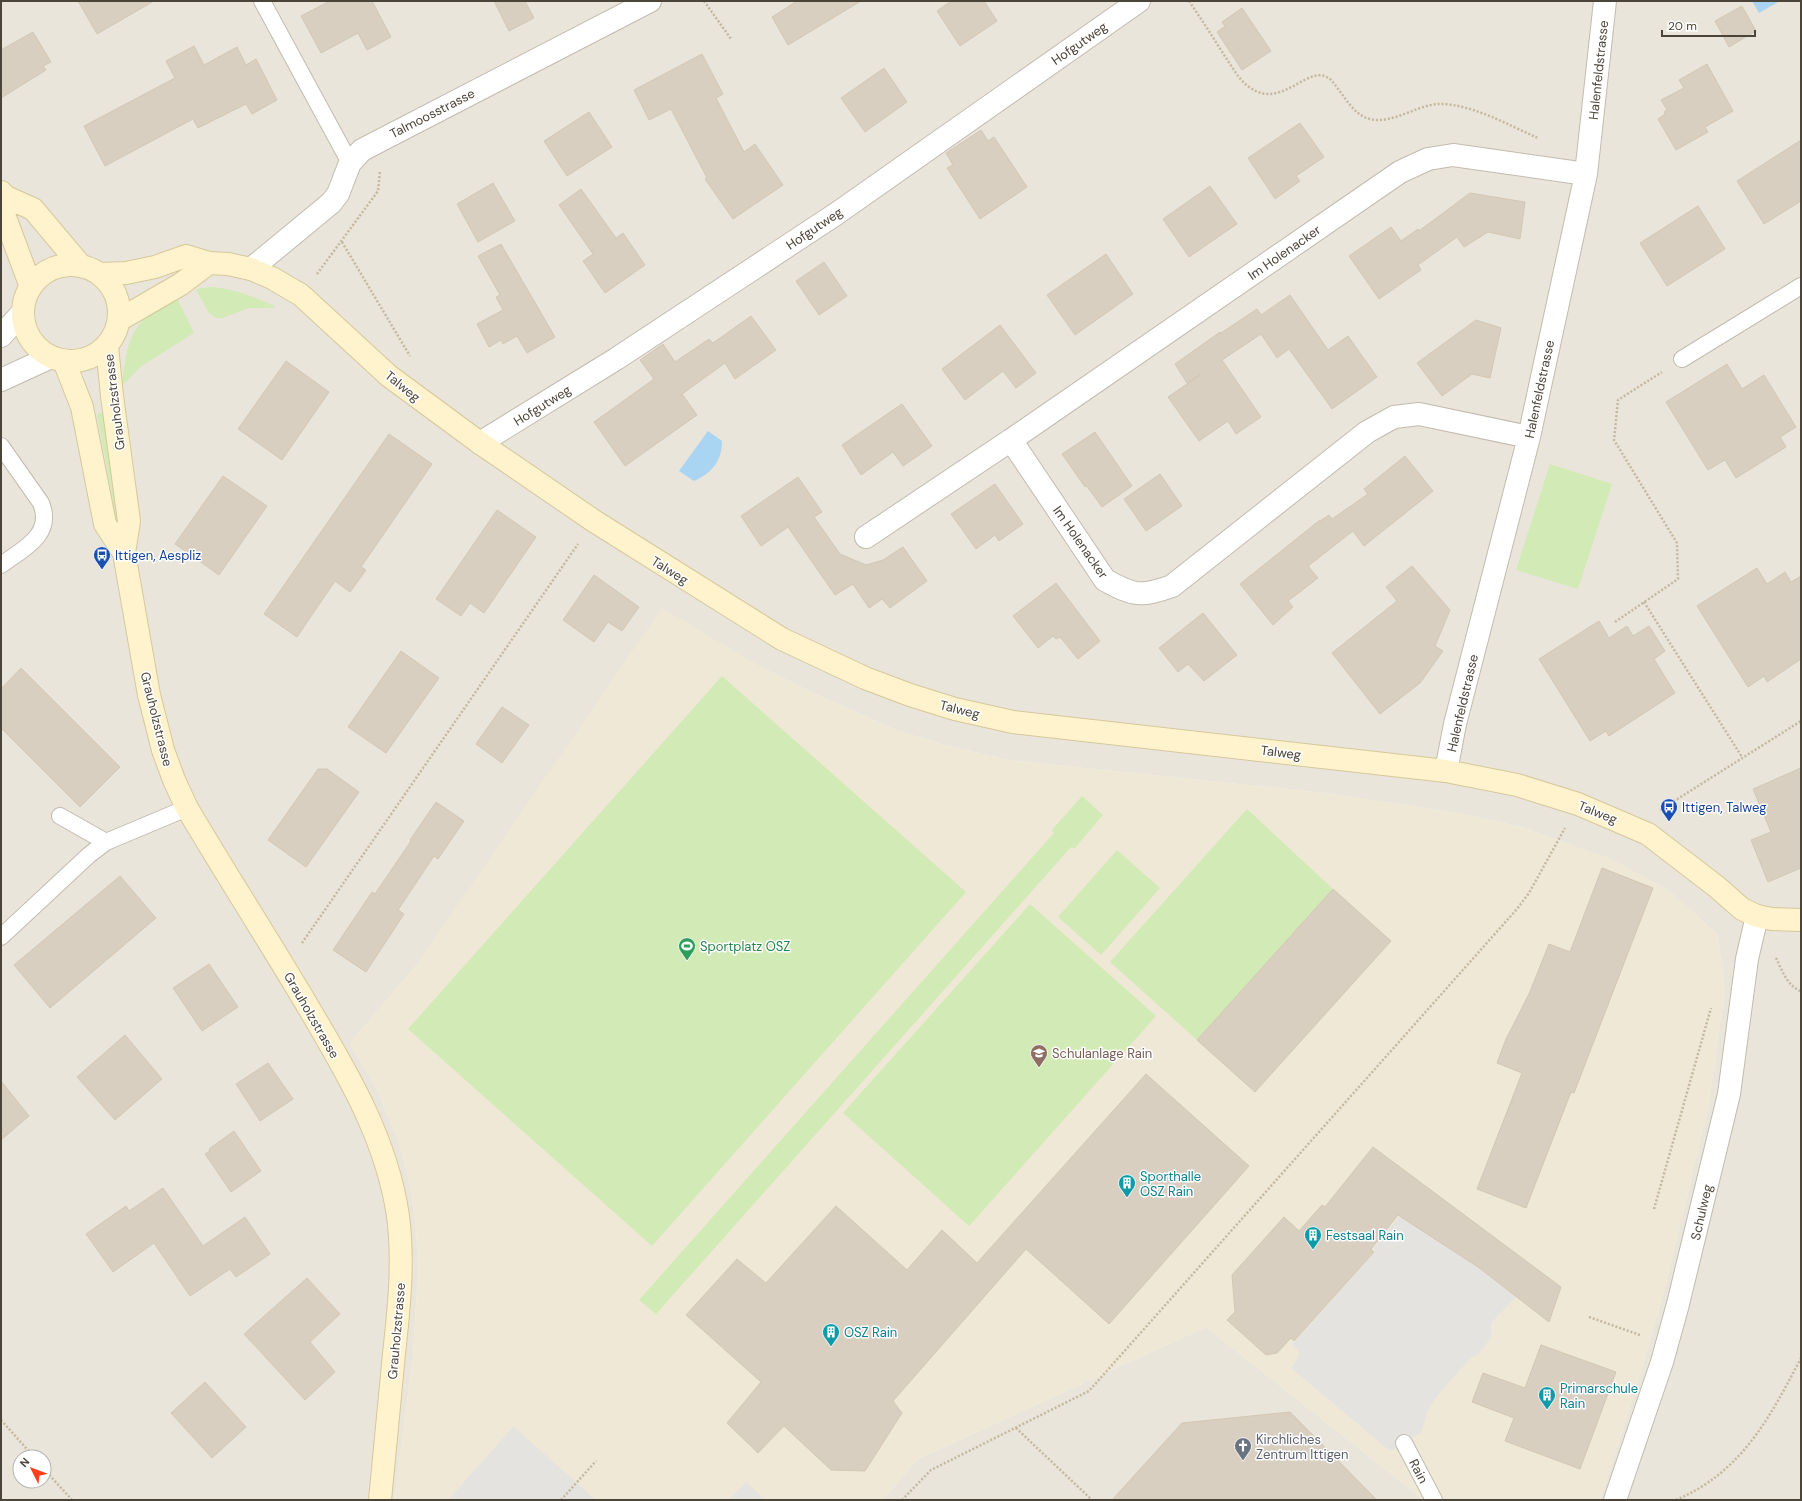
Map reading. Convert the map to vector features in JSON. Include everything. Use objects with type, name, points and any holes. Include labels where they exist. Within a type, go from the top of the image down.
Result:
[{"type":"street","name":"Talmoosstrasse","points":[[251,269],[331,203],[338,194],[350,163],[362,150],[650,1]]},
{"type":"street","name":"Hofgutweg","points":[[480,443],[616,359],[836,214],[1139,1]]},
{"type":"street","name":"Halenfeldstrasse","points":[[1446,771],[1455,724],[1529,437],[1586,174],[1605,1]]},
{"type":"street","name":"Im Holenacker","points":[[866,537],[1011,440],[1400,172],[1428,159],[1453,155],[1586,174]]},
{"type":"street","points":[[1,380],[58,359],[80,360],[95,355],[107,346],[115,334],[119,320],[119,310],[113,290],[90,270],[33,208],[3,195],[3,212],[31,286]]},
{"type":"street","name":"Talweg","points":[[90,270],[126,273],[155,267],[186,256],[209,263],[228,264],[251,269],[272,278],[300,295],[389,376],[420,400],[594,521],[782,639],[865,678],[910,695],[1013,722],[1446,771],[1516,784],[1578,804],[1648,834],[1717,887],[1742,909],[1757,916],[1772,919],[1801,920]]},
{"type":"street","points":[[119,320],[182,284],[209,263]]},
{"type":"street","points":[[58,359],[33,343],[24,323],[23,312],[25,298],[31,286],[45,273],[62,266],[90,270]]},
{"type":"street","points":[[1,336],[23,312]]},
{"type":"street","name":"Grauholzstrasse","points":[[107,346],[129,521],[124,553],[154,716],[163,750],[174,780],[187,808],[285,968],[360,1099],[378,1140],[390,1176],[398,1216],[401,1257],[400,1299],[380,1500]]},
{"type":"street","name":"Grauholzstrasse","points":[[58,359],[82,407],[105,524],[124,553]]},
{"type":"street","name":"Im Holenacker","points":[[1011,440],[1105,580],[1122,589],[1139,594],[1155,592],[1172,586],[1367,432],[1394,417],[1419,414],[1529,437]]},
{"type":"street","name":"Schulweg","points":[[1614,1500],[1662,1362],[1678,1304],[1729,1094],[1747,959],[1757,916]]},
{"type":"lane","points":[[262,1],[350,163]]},
{"type":"lane","points":[[1682,359],[1801,286]]},
{"type":"lane","points":[[1,446],[41,503],[44,511],[44,522],[40,534],[32,542],[1,565]]},
{"type":"lane","points":[[1,937],[89,854],[106,842],[187,808]]},
{"type":"lane","points":[[60,816],[106,842]]},
{"type":"lane","name":"Rain","points":[[1404,1443],[1434,1500]]},
{"type":"path","points":[[704,1],[731,39]]},
{"type":"path","points":[[1189,1],[1242,82],[1256,92],[1274,94],[1284,92],[1309,77],[1327,76],[1358,113],[1366,118],[1387,120],[1423,106],[1440,104],[1458,106],[1472,110],[1542,140]]},
{"type":"path","points":[[342,241],[417,368],[420,400]]},
{"type":"path","points":[[1615,622],[1678,579],[1677,543],[1614,440],[1618,400],[1682,359]]},
{"type":"path","points":[[285,968],[594,521]]},
{"type":"path","points":[[1644,602],[1742,757]]},
{"type":"path","points":[[1660,809],[1801,721]]},
{"type":"path","points":[[902,1500],[931,1470],[1089,1391],[1517,909],[1540,873],[1578,804]]},
{"type":"path","points":[[1654,1209],[1711,1007]]},
{"type":"path","points":[[1589,1317],[1620,1328]]},
{"type":"path","points":[[1676,1500],[1690,1494],[1711,1480],[1734,1461],[1754,1439],[1771,1414],[1801,1358]]},
{"type":"path","points":[[1,1420],[27,1449]]},
{"type":"path","points":[[1016,1428],[1092,1500]]},
{"type":"path","points":[[561,1500],[596,1460]]},
{"type":"path","points":[[52,1478],[72,1500]]},
{"type":"shaded area","points":[[1,1],[1801,1],[1801,1500],[1600,1500],[1638,1381],[1663,1295],[1708,1109],[1725,989],[1717,934],[1668,890],[1610,859],[1522,827],[1457,813],[1325,793],[1008,760],[945,745],[896,730],[809,691],[763,668],[415,967],[350,1043],[377,1090],[399,1142],[409,1180],[416,1226],[418,1272],[413,1357],[394,1500],[1,1500]]},
{"type":"shaded area","name":"Schulanlage Rain","points":[[662,608],[763,668],[809,691],[896,730],[945,745],[1008,760],[1325,793],[1457,813],[1522,827],[1611,859],[1668,890],[1717,934],[1725,989],[1708,1109],[1663,1295],[1638,1381],[1600,1500],[1424,1500],[1206,1327],[918,1459],[882,1500],[394,1500],[413,1357],[418,1272],[416,1226],[409,1180],[399,1142],[377,1090],[350,1043],[415,967]]},
{"type":"shaded area","points":[[1400,1216],[1477,1267],[1516,1297],[1491,1323],[1492,1336],[1478,1355],[1472,1357],[1467,1362],[1437,1396],[1427,1412],[1422,1432],[1390,1451],[1291,1368],[1299,1355],[1298,1350],[1292,1345],[1376,1251],[1373,1248]]},
{"type":"shaded area","points":[[1206,1327],[1424,1500],[882,1500],[918,1459]]},
{"type":"shaded area","points":[[514,1427],[596,1500],[448,1500]]},
{"type":"shaded area","points":[[746,1482],[766,1500],[728,1500]]},
{"type":"green space","points":[[214,287],[245,294],[274,306],[273,308],[249,308],[222,318],[216,318],[209,313],[196,290],[200,288]]},
{"type":"green space","points":[[177,298],[194,333],[140,367],[125,383],[122,384],[127,353],[131,338],[135,331],[152,313]]},
{"type":"green space","points":[[103,412],[121,522],[117,524],[97,414]]},
{"type":"green space","points":[[1550,464],[1612,484],[1578,589],[1516,570]]},
{"type":"green space","name":"Sportplatz OSZ","points":[[722,676],[966,892],[652,1246],[408,1029]]},
{"type":"green space","points":[[1082,796],[1103,815],[1074,849],[1071,847],[656,1314],[639,1300],[1054,833],[1052,830]]},
{"type":"green space","points":[[1247,809],[1333,889],[1197,1040],[1110,962]]},
{"type":"green space","points":[[1117,850],[1160,888],[1101,955],[1058,917]]},
{"type":"green space","points":[[1030,904],[1156,1016],[969,1226],[843,1113]]},
{"type":"water","points":[[1752,1],[1780,1],[1759,13]]},
{"type":"water","points":[[708,431],[722,441],[722,448],[715,466],[706,474],[694,481],[679,471]]},
{"type":"building","points":[[78,1],[154,1],[97,34]]},
{"type":"building","points":[[330,1],[372,1],[391,37],[367,50],[358,33],[321,53],[301,16]]},
{"type":"building","points":[[494,1],[525,1],[534,18],[509,31]]},
{"type":"building","points":[[797,1],[861,1],[788,45],[772,17]]},
{"type":"building","points":[[951,1],[984,1],[997,21],[960,46],[937,11]]},
{"type":"building","points":[[1742,6],[1756,31],[1729,47],[1715,21]]},
{"type":"building","points":[[1242,8],[1271,51],[1242,70],[1217,32],[1225,26],[1222,22]]},
{"type":"building","points":[[33,32],[51,62],[43,66],[46,70],[1,98],[1,50]]},
{"type":"building","points":[[194,46],[204,65],[237,47],[246,65],[256,59],[277,100],[252,114],[246,104],[198,128],[193,119],[105,166],[84,126],[175,78],[166,61]]},
{"type":"building","points":[[702,54],[723,94],[716,98],[744,152],[755,144],[783,185],[733,219],[705,179],[707,178],[671,109],[649,120],[634,90]]},
{"type":"building","points":[[1707,64],[1733,111],[1705,127],[1708,132],[1676,150],[1658,119],[1665,114],[1664,112],[1667,110],[1661,100],[1684,88],[1679,80]]},
{"type":"building","points":[[884,68],[907,102],[865,132],[841,98]]},
{"type":"building","points":[[589,112],[612,147],[567,176],[544,141]]},
{"type":"building","points":[[1300,123],[1324,157],[1296,176],[1300,181],[1275,199],[1248,158]]},
{"type":"building","points":[[981,130],[988,141],[994,137],[1027,187],[980,219],[947,168],[953,165],[946,153]]},
{"type":"building","points":[[1801,140],[1801,201],[1764,224],[1737,181]]},
{"type":"building","points":[[493,183],[515,221],[478,242],[457,204]]},
{"type":"building","points":[[1210,186],[1237,224],[1189,257],[1163,219]]},
{"type":"building","points":[[581,189],[616,238],[623,233],[645,265],[605,293],[583,261],[593,254],[559,205]]},
{"type":"building","points":[[1470,193],[1525,202],[1520,239],[1488,232],[1464,247],[1457,237],[1418,265],[1421,270],[1379,299],[1349,256],[1391,227],[1401,241],[1418,229],[1419,231]]},
{"type":"building","points":[[1698,206],[1725,249],[1667,286],[1640,243]]},
{"type":"building","points":[[501,244],[555,337],[527,353],[517,336],[503,344],[501,340],[489,347],[477,324],[503,310],[496,297],[500,295],[478,256]]},
{"type":"building","points":[[1106,254],[1133,294],[1075,335],[1047,295]]},
{"type":"building","points":[[824,262],[847,296],[819,315],[796,281]]},
{"type":"building","points":[[1290,295],[1328,350],[1348,336],[1377,377],[1332,409],[1289,349],[1277,358],[1261,334],[1222,360],[1261,417],[1236,434],[1228,421],[1199,441],[1168,397],[1200,375],[1187,383],[1175,364],[1220,332],[1221,333],[1257,309],[1261,315]]},
{"type":"building","points":[[751,316],[776,350],[735,379],[725,363],[682,394],[697,415],[625,466],[594,422],[654,379],[640,360],[663,344],[675,362],[709,339],[713,343]]},
{"type":"building","points":[[1476,320],[1501,328],[1490,378],[1472,374],[1442,396],[1417,363]]},
{"type":"building","points":[[1000,325],[1036,373],[1016,388],[1003,371],[965,400],[942,369]]},
{"type":"building","points":[[286,361],[329,392],[282,460],[238,429]]},
{"type":"building","points":[[1727,364],[1742,389],[1764,375],[1796,427],[1780,437],[1786,447],[1736,478],[1725,460],[1708,470],[1666,402]]},
{"type":"building","points":[[902,404],[932,446],[903,466],[893,452],[861,475],[842,445]]},
{"type":"building","points":[[1095,432],[1132,486],[1102,507],[1086,485],[1085,487],[1062,454]]},
{"type":"building","points":[[389,434],[432,464],[361,567],[366,570],[350,592],[335,581],[297,637],[264,614]]},
{"type":"building","points":[[1405,456],[1433,491],[1364,546],[1353,531],[1308,566],[1318,578],[1288,601],[1293,607],[1273,625],[1240,584],[1320,520],[1329,515],[1332,519],[1368,494],[1364,489]]},
{"type":"building","points":[[1160,474],[1182,506],[1146,531],[1124,499]]},
{"type":"building","points":[[223,476],[267,506],[219,575],[175,544]]},
{"type":"building","points":[[798,477],[822,512],[814,517],[840,554],[866,565],[883,560],[903,547],[927,581],[890,608],[882,599],[869,608],[853,584],[835,595],[788,527],[761,546],[741,516]]},
{"type":"building","points":[[995,484],[1023,524],[999,541],[995,535],[976,549],[951,514]]},
{"type":"building","points":[[497,510],[536,537],[484,613],[470,603],[461,616],[436,599]]},
{"type":"building","points":[[1412,566],[1450,610],[1435,646],[1443,651],[1420,683],[1380,714],[1332,653],[1397,601],[1386,587]]},
{"type":"building","points":[[1757,568],[1767,584],[1785,572],[1791,582],[1801,576],[1801,659],[1767,682],[1764,676],[1748,687],[1697,606]]},
{"type":"building","points":[[594,575],[639,607],[622,631],[608,622],[594,642],[563,620]]},
{"type":"building","points":[[1056,583],[1100,641],[1078,659],[1060,637],[1056,639],[1053,636],[1038,648],[1013,616]]},
{"type":"building","points":[[1203,613],[1237,655],[1204,681],[1188,664],[1178,672],[1159,648]]},
{"type":"building","points":[[1599,621],[1609,638],[1627,626],[1633,636],[1649,626],[1665,651],[1654,659],[1675,693],[1609,736],[1606,731],[1590,741],[1539,659]]},
{"type":"building","points":[[401,651],[439,678],[386,753],[348,727]]},
{"type":"building","points":[[21,668],[120,767],[80,807],[1,728],[1,689]]},
{"type":"building","points":[[502,707],[529,725],[502,763],[476,744]]},
{"type":"building","points":[[1801,768],[1801,868],[1768,882],[1751,840],[1771,832],[1753,789]]},
{"type":"building","points":[[318,769],[327,769],[359,792],[306,867],[268,840]]},
{"type":"building","points":[[436,802],[464,821],[438,859],[434,856],[398,910],[404,914],[366,972],[333,950],[372,892],[375,894]]},
{"type":"building","points":[[1602,868],[1653,888],[1574,1093],[1571,1092],[1526,1208],[1477,1189],[1522,1073],[1497,1063],[1506,1039],[1529,994],[1549,944],[1570,952]]},
{"type":"building","points":[[120,876],[156,918],[50,1008],[14,965]]},
{"type":"building","points":[[1333,889],[1391,941],[1255,1092],[1197,1040]]},
{"type":"building","points":[[209,964],[238,1007],[202,1031],[173,988]]},
{"type":"building","points":[[125,1035],[162,1079],[115,1120],[77,1077]]},
{"type":"building","points":[[268,1063],[293,1099],[260,1121],[236,1084]]},
{"type":"building","points":[[1146,1074],[1249,1166],[1109,1324],[1026,1249],[893,1401],[902,1413],[865,1471],[831,1470],[784,1426],[758,1453],[727,1423],[761,1382],[686,1315],[737,1259],[766,1283],[836,1206],[907,1270],[942,1230],[977,1263]]},
{"type":"building","points":[[1,1081],[29,1116],[1,1140]]},
{"type":"building","points":[[234,1131],[261,1171],[231,1192],[205,1154],[210,1151],[209,1149]]},
{"type":"building","name":"Festsaal Rain","points":[[1373,1147],[1561,1287],[1549,1322],[1478,1267],[1398,1215],[1371,1249],[1374,1252],[1294,1341],[1291,1338],[1277,1353],[1266,1355],[1227,1320],[1235,1312],[1232,1275],[1284,1217],[1299,1231],[1322,1205],[1325,1207]]},
{"type":"building","points":[[163,1188],[203,1246],[245,1217],[270,1254],[236,1277],[230,1269],[190,1296],[154,1243],[113,1272],[86,1234],[126,1206],[129,1211]]},
{"type":"building","points":[[307,1278],[340,1314],[310,1342],[335,1372],[305,1400],[244,1334]]},
{"type":"building","name":"Primarschule Rain","points":[[1541,1345],[1616,1372],[1580,1469],[1505,1441],[1514,1418],[1472,1402],[1483,1373],[1525,1388]]},
{"type":"building","points":[[205,1382],[246,1427],[212,1458],[171,1413]]},
{"type":"building","name":"Kirchliches Zentrum Ittigen","points":[[1290,1412],[1377,1500],[1112,1500],[1182,1423]]},
{"type":"place","name":"Ittigen, Aespliz","points":[[102,570]]},
{"type":"place","name":"Ittigen, Talweg","points":[[1669,822]]},
{"type":"place","name":"Sportplatz OSZ","points":[[687,961]]},
{"type":"place","name":"Schulanlage Rain","points":[[1039,1068]]},
{"type":"place","name":"Sporthalle OSZ Rain","points":[[1127,1198]]},
{"type":"place","name":"Festsaal Rain","points":[[1313,1250]]},
{"type":"place","name":"OSZ Rain","points":[[831,1347]]},
{"type":"place","name":"Primarschule Rain","points":[[1547,1410]]},
{"type":"place","name":"Kirchliches Zentrum Ittigen","points":[[1243,1461]]}]
